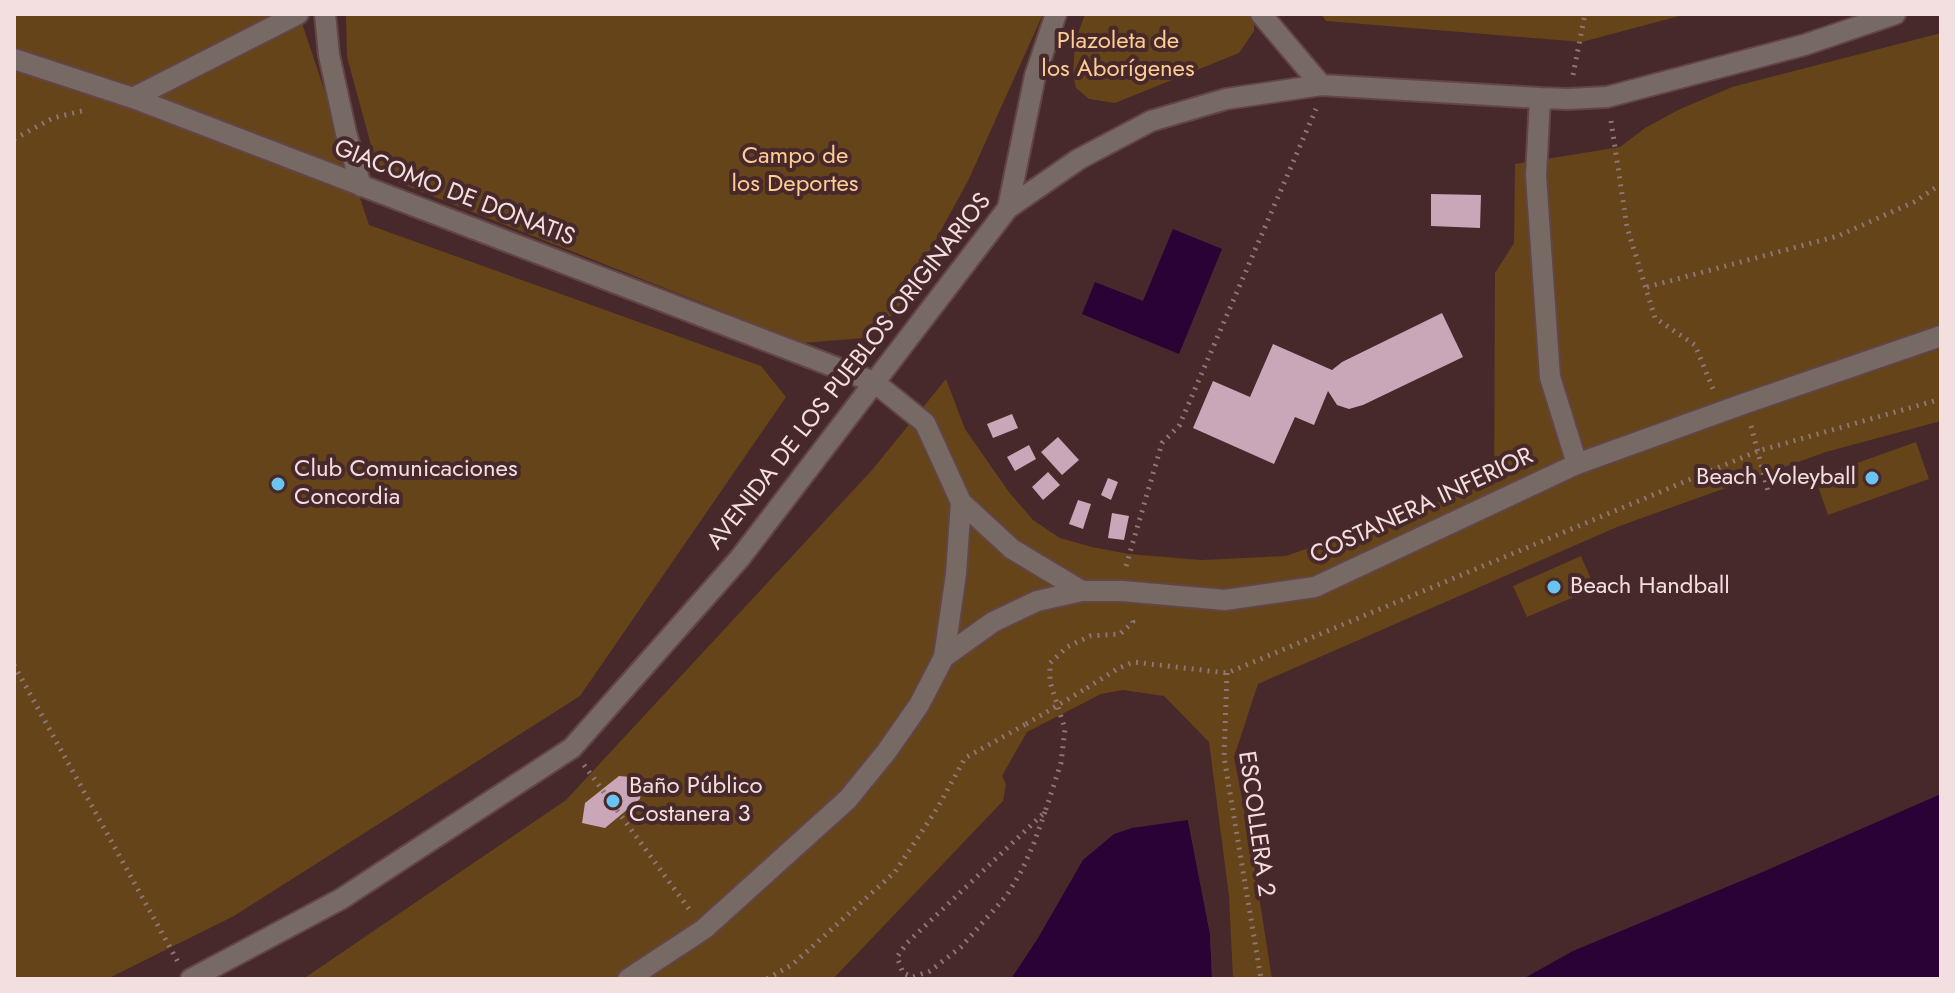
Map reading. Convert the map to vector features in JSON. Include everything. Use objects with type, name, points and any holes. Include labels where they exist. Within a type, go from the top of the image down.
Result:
[{"type":"street","points":[[133,98],[298,14]]},
{"type":"street","points":[[325,14],[329,55],[361,186]]},
{"type":"street","points":[[1008,208],[1035,76],[1056,14]]},
{"type":"street","points":[[1261,14],[1325,85]]},
{"type":"street","name":"AVENIDA DE LOS PUEBLOS ORIGINARIOS","points":[[185,972],[341,899],[572,748],[740,558],[1008,208],[1079,159],[1151,121],[1226,99],[1325,85],[1540,98],[1607,97],[1804,45],[1895,14]]},
{"type":"street","name":"GIACOMO DE DONATIS","points":[[14,59],[133,98],[874,382],[925,423],[961,502]]},
{"type":"street","points":[[1540,98],[1536,176],[1550,377],[1577,464]]},
{"type":"street","name":"COSTANERA INFERIOR","points":[[628,979],[704,929],[848,799],[919,705],[944,657],[993,622],[1015,611],[1037,601],[1082,591],[1122,591],[1225,600],[1315,587],[1577,464],[1941,336]]},
{"type":"street","points":[[961,502],[1012,549],[1082,591]]},
{"type":"street","points":[[944,657],[956,574],[961,502]]},
{"type":"path","points":[[1568,99],[1585,14]]},
{"type":"path","points":[[1045,812],[907,943],[897,957],[903,973],[913,977],[930,971],[961,947],[1007,895],[1022,870],[1045,812],[1061,763],[1065,729],[1050,682],[1050,663],[1067,647],[1090,636],[1120,634],[1133,622],[1122,591],[1129,554],[1162,443],[1179,426],[1325,85]]},
{"type":"path","points":[[1607,97],[1627,227],[1655,318],[1695,345],[1713,390]]},
{"type":"path","points":[[14,139],[53,118],[93,108]]},
{"type":"path","points":[[1647,287],[1838,236],[1914,202],[1941,184]]},
{"type":"path","points":[[767,979],[793,964],[895,872],[938,807],[965,758],[1117,669],[1133,662],[1227,673],[1758,451],[1941,399]]},
{"type":"path","points":[[1750,424],[1768,491]]},
{"type":"path","points":[[14,665],[185,972]]},
{"type":"path","name":"ESCOLLERA 2","points":[[1227,673],[1224,757],[1261,979]]},
{"type":"path","points":[[572,748],[704,929]]},
{"type":"green space","points":[[14,14],[299,14],[369,225],[761,366],[786,397],[580,696],[234,916],[107,979],[14,979]]},
{"type":"green space","name":"Campo de los Deportes","points":[[346,14],[1043,14],[968,181],[896,312],[863,338],[803,343],[392,180],[377,167],[347,57]]},
{"type":"green space","name":"Plazoleta de los Aborígenes","points":[[1085,14],[1254,14],[1254,31],[1239,53],[1115,103],[1089,99],[1076,88],[1073,75],[1075,42]]},
{"type":"green space","points":[[1321,14],[1687,14],[1582,42],[1326,21]]},
{"type":"green space","points":[[1941,33],[1941,421],[1826,452],[1617,527],[1258,684],[1234,757],[1272,979],[1233,979],[1229,896],[1209,742],[1164,696],[1123,690],[1101,694],[1027,732],[1002,776],[1006,784],[1003,801],[833,979],[303,979],[566,800],[872,470],[946,379],[965,429],[1009,492],[1033,520],[1060,538],[1129,554],[1201,560],[1286,556],[1494,482],[1495,273],[1514,243],[1515,164],[1620,147],[1645,128],[1678,110],[1732,87]]},
{"type":"green space","name":"Beach Voleyball","points":[[1916,442],[1929,479],[1828,515],[1815,478]]},
{"type":"green space","name":"Beach Handball","points":[[1581,556],[1595,588],[1527,617],[1513,586]]},
{"type":"shaded area","points":[[1173,229],[1222,249],[1179,354],[1082,314],[1095,282],[1143,301]]},
{"type":"shaded area","points":[[1941,794],[1941,979],[1523,979],[1573,951]]},
{"type":"shaded area","points":[[1188,820],[1210,934],[1212,979],[1011,979],[1083,860],[1114,834],[1132,828]]},
{"type":"pier","points":[[1187,816],[1192,819],[1214,933],[1216,979],[1212,979],[1210,934]]},
{"type":"building","points":[[1431,194],[1481,195],[1480,228],[1431,226]]},
{"type":"building","points":[[1442,313],[1463,357],[1349,409],[1337,405],[1328,391],[1314,425],[1295,417],[1274,464],[1193,428],[1213,381],[1250,397],[1273,344],[1332,370],[1342,362]]},
{"type":"building","points":[[1012,414],[1018,428],[993,438],[987,424]]},
{"type":"building","points":[[1058,437],[1079,460],[1062,475],[1041,452]]},
{"type":"building","points":[[1029,445],[1036,459],[1015,471],[1007,457]]},
{"type":"building","points":[[1048,472],[1060,485],[1043,500],[1032,487]]},
{"type":"building","points":[[1108,478],[1118,482],[1111,500],[1101,495]]},
{"type":"building","points":[[1078,500],[1091,504],[1083,529],[1069,524]]},
{"type":"building","points":[[1112,513],[1129,516],[1124,540],[1108,538]]},
{"type":"building","name":"Baño Público Costanera 3","points":[[619,776],[642,778],[640,799],[605,828],[582,823],[585,803]]},
{"type":"place","name":"Beach Voleyball","points":[[1872,478]]},
{"type":"place","name":"Club Comunicaciones Concordia","points":[[278,484]]},
{"type":"place","name":"Beach Handball","points":[[1554,587]]},
{"type":"place","name":"Baño Público Costanera 3","points":[[613,801]]}]
